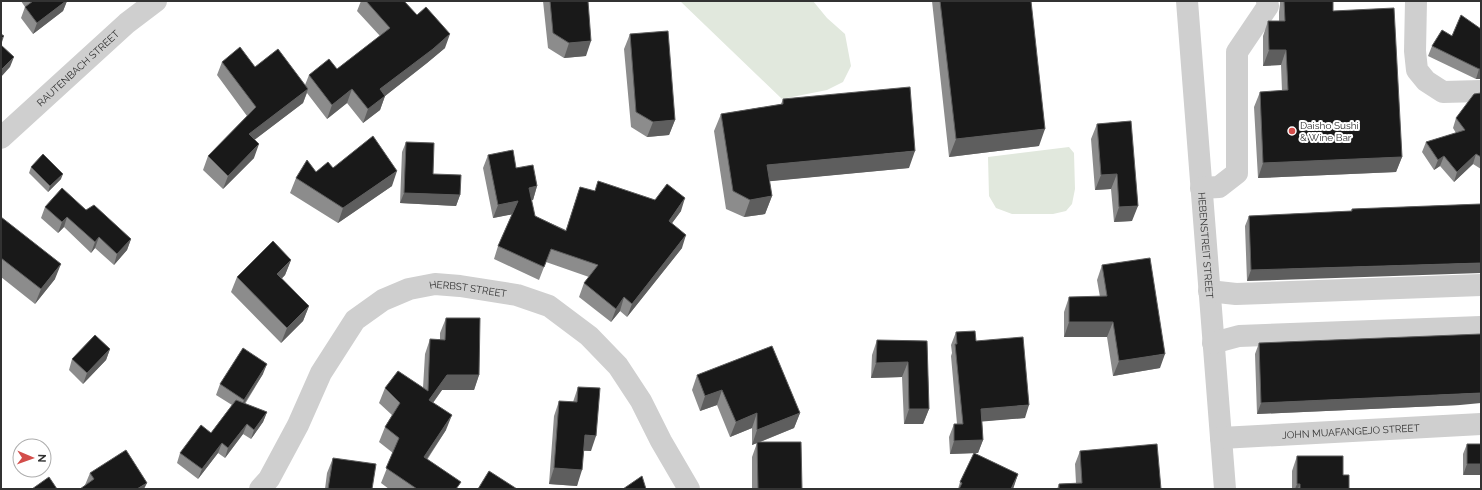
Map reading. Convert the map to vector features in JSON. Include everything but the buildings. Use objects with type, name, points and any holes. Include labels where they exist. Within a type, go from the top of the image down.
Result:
[{"type":"street","name":"RAUTENBACH STREET","points":[[1,138],[127,23],[156,1]]},
{"type":"street","name":"HEBENSTREIT STREET","points":[[1187,1],[1225,489]]},
{"type":"street","points":[[1201,188],[1219,187],[1237,173],[1237,52],[1268,6],[1267,1]]},
{"type":"street","points":[[1416,1],[1415,51],[1417,70],[1426,81],[1443,92],[1481,91]]},
{"type":"street","name":"HERBST STREET","points":[[260,489],[269,479],[298,425],[321,373],[355,320],[383,300],[409,289],[435,284],[517,294],[549,306],[589,336],[618,366],[642,401],[661,441],[689,489]]},
{"type":"street","points":[[1209,291],[1236,294],[1481,285]]},
{"type":"street","points":[[1213,343],[1239,336],[1481,328]]},
{"type":"street","name":"JOHN MUAFANGEJO STREET","points":[[1220,438],[1481,424]]},
{"type":"shaded area","points":[[680,1],[813,1],[827,18],[845,34],[851,66],[843,82],[827,90],[782,99]]},
{"type":"shaded area","points":[[1069,147],[1074,153],[1075,189],[1072,204],[1066,211],[1053,214],[1012,214],[996,208],[989,196],[988,157]]},
{"type":"place","name":"Daisho Sushi & Wine Bar","points":[[1292,131]]}]
